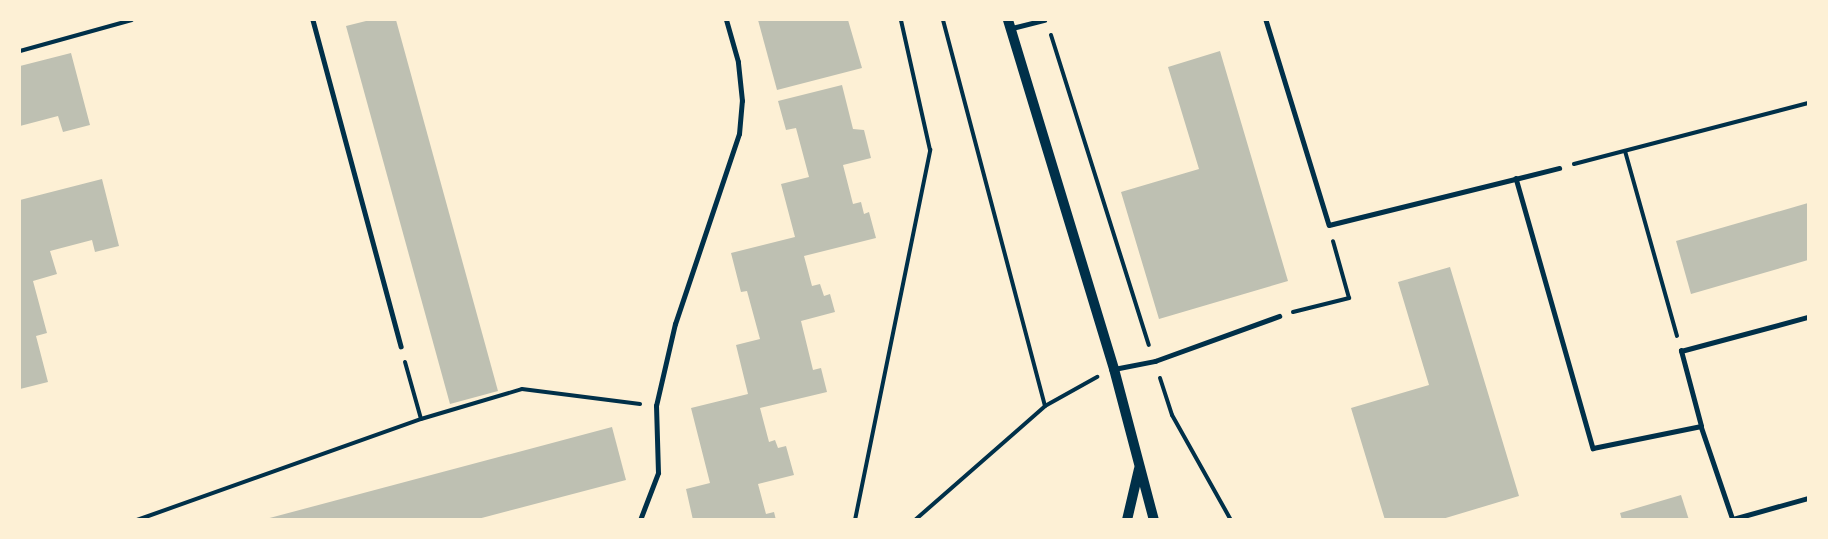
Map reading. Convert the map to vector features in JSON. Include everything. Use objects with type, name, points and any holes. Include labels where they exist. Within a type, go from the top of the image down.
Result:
[{"type":"street","points":[[1009,24],[1114,369],[1154,519]]},
{"type":"street","points":[[1127,519],[1140,462]]},
{"type":"lane","points":[[313,20],[401,346]]},
{"type":"lane","points":[[640,519],[658,473],[656,406],[675,324],[739,134],[742,101],[739,72],[726,20]]},
{"type":"lane","points":[[1009,24],[1044,20]]},
{"type":"lane","points":[[1266,20],[1329,225],[1559,168]]},
{"type":"lane","points":[[1516,178],[1593,448],[1701,426]]},
{"type":"lane","points":[[1114,369],[1155,361],[1279,316]]},
{"type":"lane","points":[[1809,317],[1681,351],[1701,426],[1733,519],[1809,498]]},
{"type":"path","points":[[20,51],[132,20]]},
{"type":"path","points":[[855,519],[930,150],[901,20]]},
{"type":"path","points":[[943,20],[1045,405]]},
{"type":"path","points":[[1050,31],[1172,415],[1232,519]]},
{"type":"path","points":[[1559,168],[1809,103]]},
{"type":"path","points":[[1625,151],[1681,351]]},
{"type":"path","points":[[1279,316],[1349,298],[1329,225]]},
{"type":"path","points":[[401,346],[421,419]]},
{"type":"path","points":[[915,519],[1045,405],[1114,369]]},
{"type":"path","points":[[137,519],[421,419],[522,389],[656,406]]},
{"type":"building","points":[[370,20],[396,20],[498,391],[450,404],[346,26]]},
{"type":"building","points":[[758,20],[848,20],[862,68],[777,90]]},
{"type":"building","points":[[1220,51],[1288,281],[1159,319],[1121,192],[1199,169],[1168,67]]},
{"type":"building","points":[[71,53],[90,125],[63,132],[58,116],[20,126],[20,66]]},
{"type":"building","points":[[842,85],[853,129],[864,130],[871,158],[843,165],[853,204],[861,202],[864,214],[869,212],[876,238],[804,256],[812,286],[820,284],[824,296],[830,294],[835,312],[801,321],[813,370],[821,368],[827,392],[760,408],[769,442],[775,440],[778,448],[786,446],[794,475],[758,484],[766,514],[774,512],[776,520],[693,520],[686,489],[710,483],[691,408],[748,394],[736,345],[760,339],[747,291],[741,292],[731,253],[795,237],[781,184],[809,177],[796,128],[786,130],[778,101]]},
{"type":"building","points":[[102,179],[119,246],[95,252],[92,240],[50,251],[57,274],[33,281],[47,333],[36,336],[48,382],[20,389],[20,200]]},
{"type":"building","points":[[1808,203],[1808,260],[1691,294],[1676,241]]},
{"type":"building","points":[[1450,267],[1519,496],[1439,520],[1385,520],[1351,408],[1429,385],[1398,282]]},
{"type":"building","points":[[612,427],[626,480],[474,520],[262,520]]},
{"type":"building","points":[[1681,495],[1689,520],[1622,520],[1620,513]]}]
